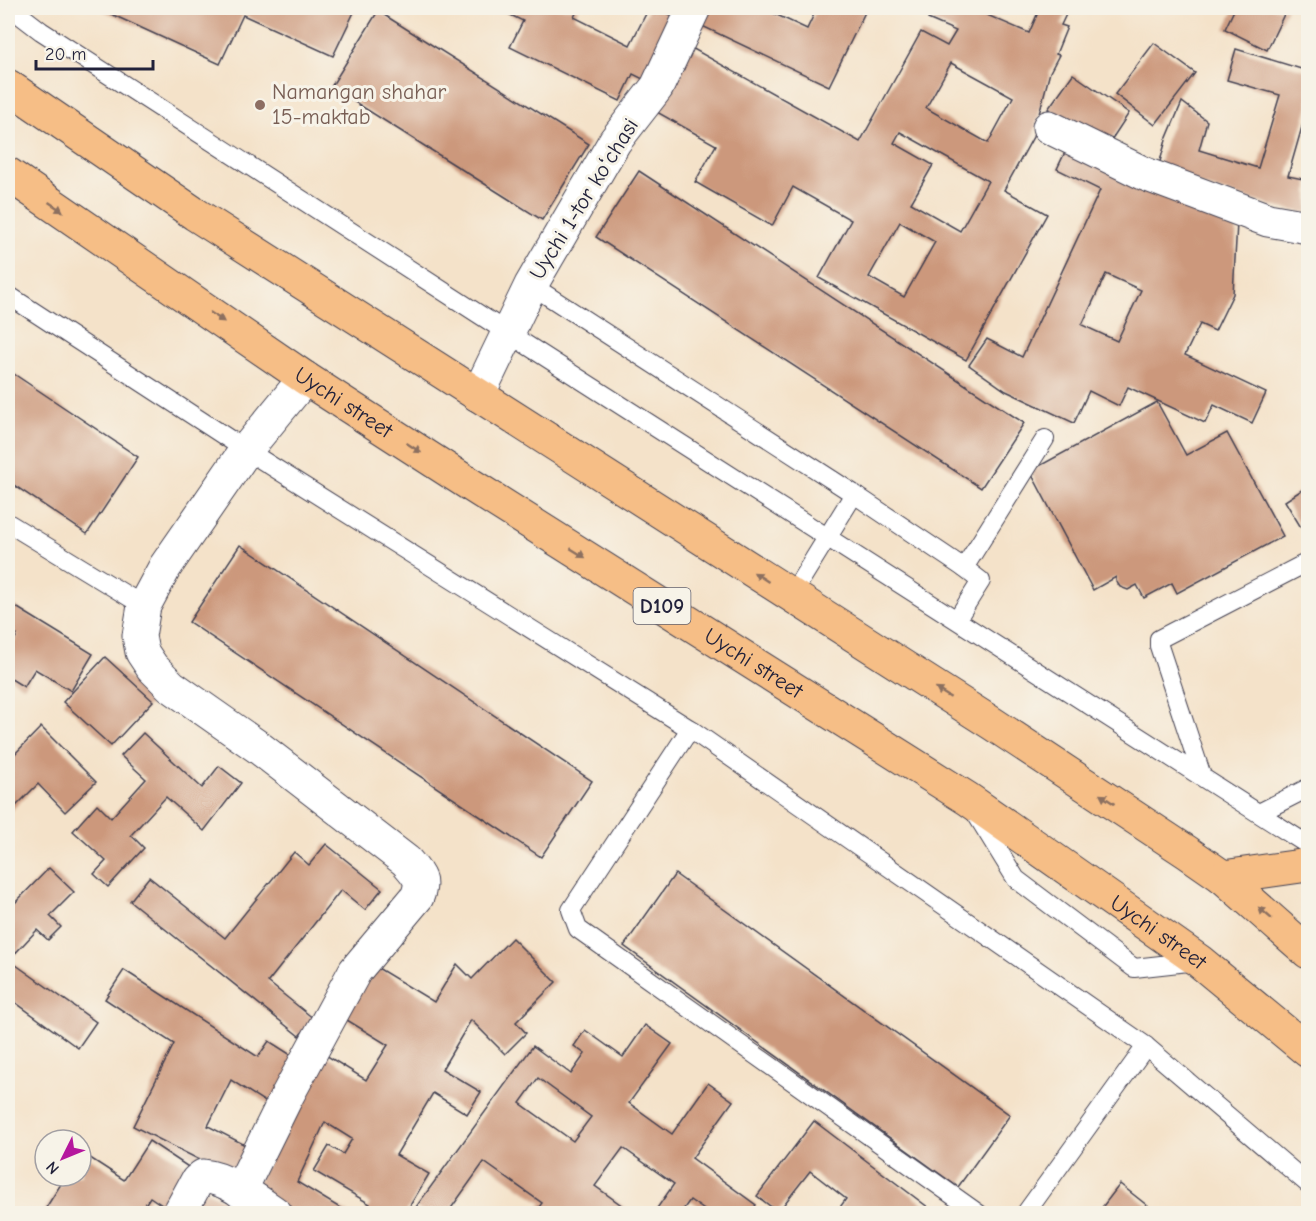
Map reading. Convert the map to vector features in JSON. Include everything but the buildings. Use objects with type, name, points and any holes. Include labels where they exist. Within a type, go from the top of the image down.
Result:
[{"type":"main road","points":[[8,86],[195,214],[993,724],[1223,877],[1308,952]]},
{"type":"main road","name":"Uychi street","points":[[8,174],[305,378],[968,799],[1199,961],[1308,1051]]},
{"type":"main road","points":[[1223,877],[1308,866]]},
{"type":"street","name":"Uychi 1-tor koʻchasi","points":[[478,394],[531,285],[615,141],[657,87],[694,8]]},
{"type":"street","points":[[1048,127],[1145,174],[1268,220],[1308,227]]},
{"type":"street","points":[[240,1191],[287,1096],[355,971],[417,897],[421,886],[418,875],[406,861],[258,747],[171,686],[152,667],[142,652],[139,636],[144,606],[165,567],[246,450],[305,378]]},
{"type":"street","points":[[179,1214],[197,1181],[203,1176],[211,1176],[240,1191],[276,1214]]},
{"type":"lane","points":[[11,8],[41,31],[507,333],[1308,845]]},
{"type":"lane","points":[[531,285],[854,494],[981,581],[957,619]]},
{"type":"lane","points":[[8,295],[246,450],[690,729],[1146,1046],[1308,1184]]},
{"type":"lane","points":[[964,568],[1045,439]]},
{"type":"lane","points":[[791,596],[854,494]]},
{"type":"lane","points":[[8,523],[144,606]]},
{"type":"lane","points":[[1202,776],[1159,646],[1159,639],[1302,566],[1308,570]]},
{"type":"lane","points":[[690,729],[571,910],[578,929],[979,1214]]},
{"type":"lane","points":[[1259,813],[1304,793]]},
{"type":"lane","points":[[1025,1214],[1146,1046]]},
{"type":"place","name":"Namangan shahar 15-maktab","points":[[260,105]]}]
